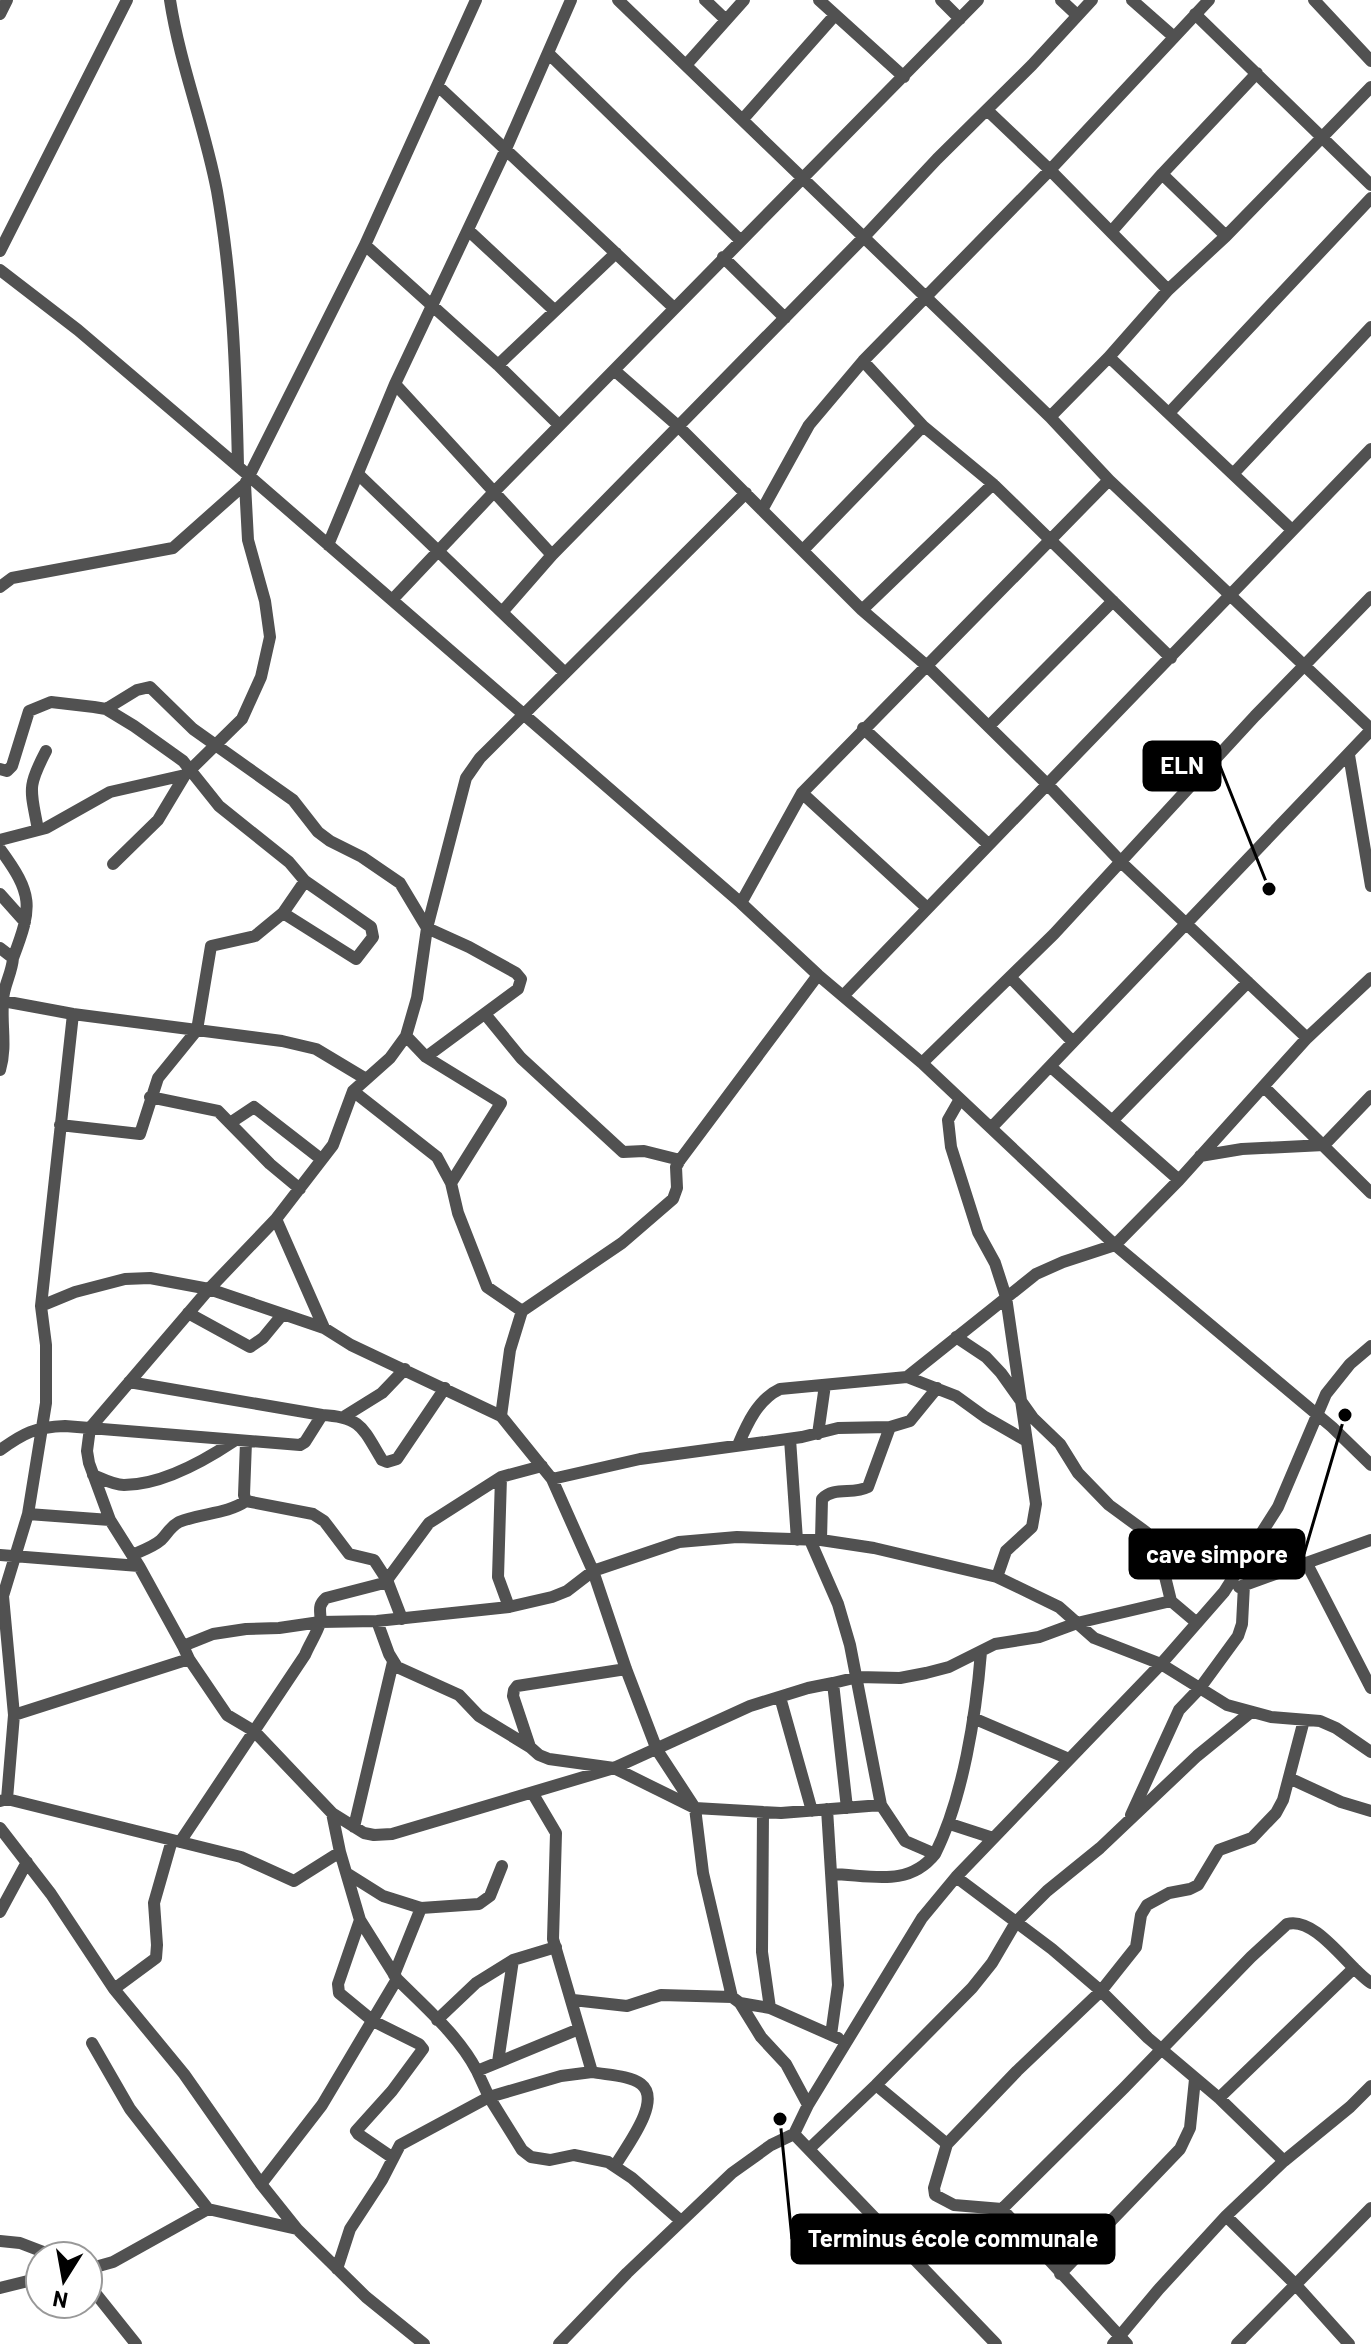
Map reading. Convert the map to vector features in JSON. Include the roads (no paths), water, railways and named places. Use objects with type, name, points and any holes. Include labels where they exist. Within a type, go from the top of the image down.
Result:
[{"type":"street","points":[[0,14],[7,0]]},
{"type":"street","points":[[0,251],[127,0]]},
{"type":"street","points":[[113,864],[158,820],[188,773],[242,719],[261,677],[270,637],[265,601],[248,540],[229,264],[216,187],[170,0]]},
{"type":"street","points":[[0,587],[12,578],[173,548],[244,475],[365,245],[476,0]]},
{"type":"street","points":[[328,545],[395,384],[505,151],[571,0]]},
{"type":"street","points":[[618,0],[1050,417],[1109,480],[1371,729],[991,1128]]},
{"type":"street","points":[[705,0],[725,19]]},
{"type":"street","points":[[686,65],[744,0]]},
{"type":"street","points":[[819,0],[904,77]]},
{"type":"street","points":[[941,0],[960,19]]},
{"type":"street","points":[[392,600],[723,257],[978,0]]},
{"type":"street","points":[[1061,0],[1077,15]]},
{"type":"street","points":[[503,611],[552,555],[1092,0]]},
{"type":"street","points":[[1132,0],[1174,37]]},
{"type":"street","points":[[762,510],[809,425],[863,361],[1050,170],[1209,0]]},
{"type":"street","points":[[1314,0],[1371,61]]},
{"type":"street","points":[[1195,14],[1371,185]]},
{"type":"street","points":[[743,119],[835,15]]},
{"type":"street","points":[[549,54],[740,240]]},
{"type":"street","points":[[1111,232],[1257,73]]},
{"type":"street","points":[[438,86],[674,308]]},
{"type":"street","points":[[1050,417],[1168,290],[1226,236],[1371,87]]},
{"type":"street","points":[[987,110],[1168,290]]},
{"type":"street","points":[[1162,174],[1226,236]]},
{"type":"street","points":[[1169,413],[1371,198]]},
{"type":"street","points":[[468,230],[554,310]]},
{"type":"street","points":[[365,245],[498,365],[559,425]]},
{"type":"street","points":[[498,365],[616,253]]},
{"type":"street","points":[[723,257],[785,318]]},
{"type":"street","points":[[0,270],[78,330],[741,903],[818,975],[922,1063],[1115,1245],[1317,1414],[1371,1465]]},
{"type":"street","points":[[1233,474],[1371,327]]},
{"type":"street","points":[[1109,357],[1292,530]]},
{"type":"street","points":[[863,361],[923,426],[993,484],[1171,658]]},
{"type":"street","points":[[614,370],[678,426],[862,610],[927,666],[1122,863],[1307,1038]]},
{"type":"street","points":[[395,384],[552,555]]},
{"type":"street","points":[[804,549],[923,426]]},
{"type":"street","points":[[843,996],[1371,449]]},
{"type":"street","points":[[358,474],[564,672]]},
{"type":"street","points":[[741,903],[802,793],[1109,480]]},
{"type":"street","points":[[862,610],[993,484]]},
{"type":"street","points":[[746,493],[564,672],[480,758],[466,778],[427,928],[417,998],[406,1036],[390,1058],[353,1091],[333,1145],[276,1219],[209,1289],[90,1428],[87,1451],[110,1520],[189,1659],[227,1715],[254,1731],[332,1813],[374,1835],[392,1834],[614,1768],[750,1706],[780,1697],[858,1677],[900,1678],[926,1673],[949,1667],[995,1644],[1039,1637],[1077,1623],[1171,1601]]},
{"type":"street","points":[[922,1063],[1011,978],[1122,863],[1255,716],[1371,597]]},
{"type":"street","points":[[989,726],[1113,601]]},
{"type":"street","points":[[106,709],[137,690],[150,687],[193,729],[293,800],[318,832],[400,883],[427,928],[516,973],[521,979],[518,989],[426,1057]]},
{"type":"street","points":[[0,769],[7,771],[12,766],[29,711],[51,702],[106,709],[160,743],[219,806],[289,862],[305,881],[371,927],[373,937],[356,959],[283,913]]},
{"type":"street","points":[[863,728],[988,844]]},
{"type":"street","points":[[38,830],[30,791],[46,751]]},
{"type":"street","points":[[1349,755],[1371,886]]},
{"type":"street","points":[[0,840],[38,830],[110,792],[188,773]]},
{"type":"street","points":[[802,793],[926,907]]},
{"type":"street","points":[[0,849],[19,875],[28,899],[25,922],[3,1001],[6,1044],[0,1070]]},
{"type":"street","points":[[60,1125],[138,1135],[143,1129],[158,1078],[197,1030],[211,946],[255,936],[283,913],[305,881]]},
{"type":"street","points":[[0,894],[25,922]]},
{"type":"street","points":[[0,948],[13,958]]},
{"type":"street","points":[[501,1416],[510,1350],[522,1311],[622,1243],[673,1199],[677,1188],[675,1172],[680,1160],[818,975]]},
{"type":"street","points":[[1011,978],[1073,1042]]},
{"type":"street","points":[[907,1377],[1036,1274],[1115,1245],[1179,1180],[1307,1038],[1371,978]]},
{"type":"street","points":[[1112,1121],[1248,982]]},
{"type":"street","points":[[3,1001],[316,1049],[366,1079]]},
{"type":"street","points":[[73,1014],[41,1306],[46,1345],[46,1403],[28,1514],[3,1596],[14,1715],[3,1800],[241,1857],[294,1881],[340,1852]]},
{"type":"street","points":[[485,1014],[521,1058],[623,1152],[644,1151],[680,1160]]},
{"type":"street","points":[[406,1036],[426,1057],[501,1103],[451,1183]]},
{"type":"street","points":[[1051,1067],[1179,1180]]},
{"type":"street","points":[[1264,1087],[1371,1193]]},
{"type":"street","points":[[353,1091],[437,1157],[451,1183],[458,1213],[487,1287],[522,1311]]},
{"type":"street","points":[[1200,1156],[1242,1149],[1324,1145],[1371,1096]]},
{"type":"street","points":[[150,1097],[218,1111],[256,1151],[300,1189]]},
{"type":"street","points":[[960,1099],[948,1120],[951,1147],[978,1232],[995,1263],[1006,1297],[1036,1504],[1032,1527],[1006,1551],[997,1577]]},
{"type":"street","points":[[230,1123],[254,1107],[321,1159]]},
{"type":"street","points":[[276,1219],[324,1328]]},
{"type":"street","points":[[41,1306],[75,1292],[125,1279],[150,1278],[209,1289],[324,1328],[351,1345],[501,1416],[552,1479],[593,1571],[657,1750],[695,1808],[703,1873],[736,2000],[761,2037],[786,2064],[808,2105]]},
{"type":"street","points":[[188,1313],[250,1347],[263,1338],[282,1315]]},
{"type":"street","points":[[956,1337],[986,1357],[1033,1418],[1060,1444],[1085,1481],[1109,1505],[1146,1532],[1159,1552],[1171,1601],[1197,1623]]},
{"type":"street","points":[[559,2344],[681,2221],[740,2167],[771,2145],[794,2134],[808,2105],[922,1918],[956,1877],[1161,1664],[1224,1592],[1278,1507],[1326,1394],[1350,1364],[1371,1346]]},
{"type":"street","points":[[345,1416],[382,1393],[405,1369]]},
{"type":"street","points":[[738,1445],[752,1416],[780,1389],[907,1377],[956,1396],[1025,1440]]},
{"type":"street","points":[[129,1382],[322,1415],[345,1416],[362,1427],[382,1460],[392,1461],[397,1459],[445,1388]]},
{"type":"street","points":[[818,1434],[825,1385]]},
{"type":"street","points":[[552,1479],[640,1459],[790,1439],[853,1427],[890,1427],[910,1421],[937,1388]]},
{"type":"street","points":[[0,1450],[23,1434],[41,1427],[300,1445],[322,1415]]},
{"type":"street","points":[[809,1540],[822,1499],[830,1492],[862,1491],[868,1487],[890,1427]]},
{"type":"street","points":[[790,1439],[809,1540],[838,1604],[858,1677],[881,1805],[905,1841],[935,1854]]},
{"type":"street","points":[[93,1475],[124,1485],[151,1481],[240,1441]]},
{"type":"street","points":[[240,1441],[246,1501]]},
{"type":"street","points":[[114,1989],[156,1958],[154,1903],[176,1841],[305,1655],[320,1622],[318,1608],[326,1598],[388,1581],[429,1523],[501,1477],[542,1466]]},
{"type":"street","points":[[501,1477],[497,1568],[499,1584],[509,1607]]},
{"type":"street","points":[[0,1555],[136,1561],[162,1539],[170,1527],[246,1501],[319,1517],[349,1554],[374,1560],[388,1581],[402,1619]]},
{"type":"street","points":[[28,1514],[110,1520]]},
{"type":"street","points":[[183,1646],[213,1634],[509,1607],[567,1591],[593,1571],[679,1542],[737,1537],[809,1540],[874,1548],[997,1577],[1047,1599],[1108,1646],[1161,1664],[1227,1705],[1287,1720],[1320,1721],[1371,1752]]},
{"type":"street","points":[[1224,1592],[1371,1540]]},
{"type":"street","points":[[1307,1564],[1371,1688]]},
{"type":"street","points":[[1128,1822],[1179,1710],[1200,1688],[1238,1636],[1242,1624],[1244,1585]]},
{"type":"street","points":[[377,1621],[397,1667],[459,1695],[479,1716],[549,1759],[614,1768],[695,1808],[763,1812],[881,1805]]},
{"type":"street","points":[[832,1874],[900,1876],[924,1868],[935,1854],[950,1824],[973,1718],[981,1652]]},
{"type":"street","points":[[14,1715],[189,1659]]},
{"type":"street","points":[[354,1827],[393,1662]]},
{"type":"street","points":[[530,1747],[513,1696],[517,1686],[626,1669]]},
{"type":"street","points":[[833,1683],[847,1808]]},
{"type":"street","points":[[780,1697],[812,1811]]},
{"type":"street","points":[[810,2148],[978,1981],[1016,1922],[1047,1891],[1128,1822],[1197,1756],[1251,1712]]},
{"type":"street","points":[[973,1718],[1069,1759]]},
{"type":"street","points":[[1304,1720],[1276,1813],[1252,1838],[1219,1850],[1198,1885],[1169,1893],[1147,1905],[1141,1915],[1136,1947],[1101,1991],[1017,2071],[947,2144],[934,2188],[935,2195],[954,2205],[1002,2209],[1120,2342],[1159,2289],[1226,2216],[1371,2086]]},
{"type":"street","points":[[1289,1778],[1341,1802],[1371,1811]]},
{"type":"street","points":[[533,1794],[556,1833],[552,1930],[592,2072]]},
{"type":"street","points":[[827,1809],[838,1985],[831,2035]]},
{"type":"street","points":[[763,1812],[762,1952],[770,2008]]},
{"type":"street","points":[[332,1813],[360,1920],[396,1977],[471,2061],[522,2150],[540,2161],[574,2155],[591,2157],[615,2166],[681,2221]]},
{"type":"street","points":[[950,1824],[993,1838]]},
{"type":"street","points":[[0,1828],[114,1989],[184,2074],[261,2184],[297,2229],[388,2317],[424,2344]]},
{"type":"street","points":[[0,1912],[27,1862]]},
{"type":"street","points":[[348,1874],[383,1896],[421,1908],[485,1901],[502,1866]]},
{"type":"street","points":[[956,1877],[1101,1991],[1284,2161]]},
{"type":"street","points":[[261,2184],[322,2105],[373,2021],[396,1977],[421,1908]]},
{"type":"street","points":[[360,1920],[338,1990],[373,2021],[419,2044],[423,2049],[392,2091],[356,2131],[393,2158]]},
{"type":"street","points":[[1002,2209],[1287,1924],[1299,1922],[1306,1925],[1371,1983]]},
{"type":"street","points":[[437,2020],[476,1983],[513,1960],[556,1947]]},
{"type":"street","points":[[498,2062],[513,1960]]},
{"type":"street","points":[[1219,2098],[1354,1968]]},
{"type":"street","points":[[573,2000],[627,2006],[661,1995],[736,2000],[770,2008],[848,2043]]},
{"type":"street","points":[[477,2071],[579,2029]]},
{"type":"street","points":[[92,2043],[130,2109],[208,2209],[297,2229]]},
{"type":"street","points":[[337,2269],[350,2229],[382,2180],[400,2145],[489,2097],[561,2076],[592,2072],[640,2083],[649,2093],[650,2102],[615,2166]]},
{"type":"street","points":[[1060,2274],[1180,2149],[1190,2128],[1195,2079]]},
{"type":"street","points":[[876,2085],[947,2144]]},
{"type":"street","points":[[794,2134],[996,2344]]},
{"type":"street","points":[[1237,2344],[1371,2208]]},
{"type":"street","points":[[104,2265],[208,2209]]},
{"type":"street","points":[[1226,2216],[1295,2284],[1349,2344]]},
{"type":"street","points":[[0,2241],[24,2245]]},
{"type":"street","points":[[0,2288],[24,2282]]},
{"type":"street","points":[[104,2304],[136,2344]]},
{"type":"place","name":"ELN","points":[[1269,889]]},
{"type":"place","name":"cave simpore","points":[[1345,1415]]},
{"type":"place","name":"Terminus école communale","points":[[780,2119]]}]
